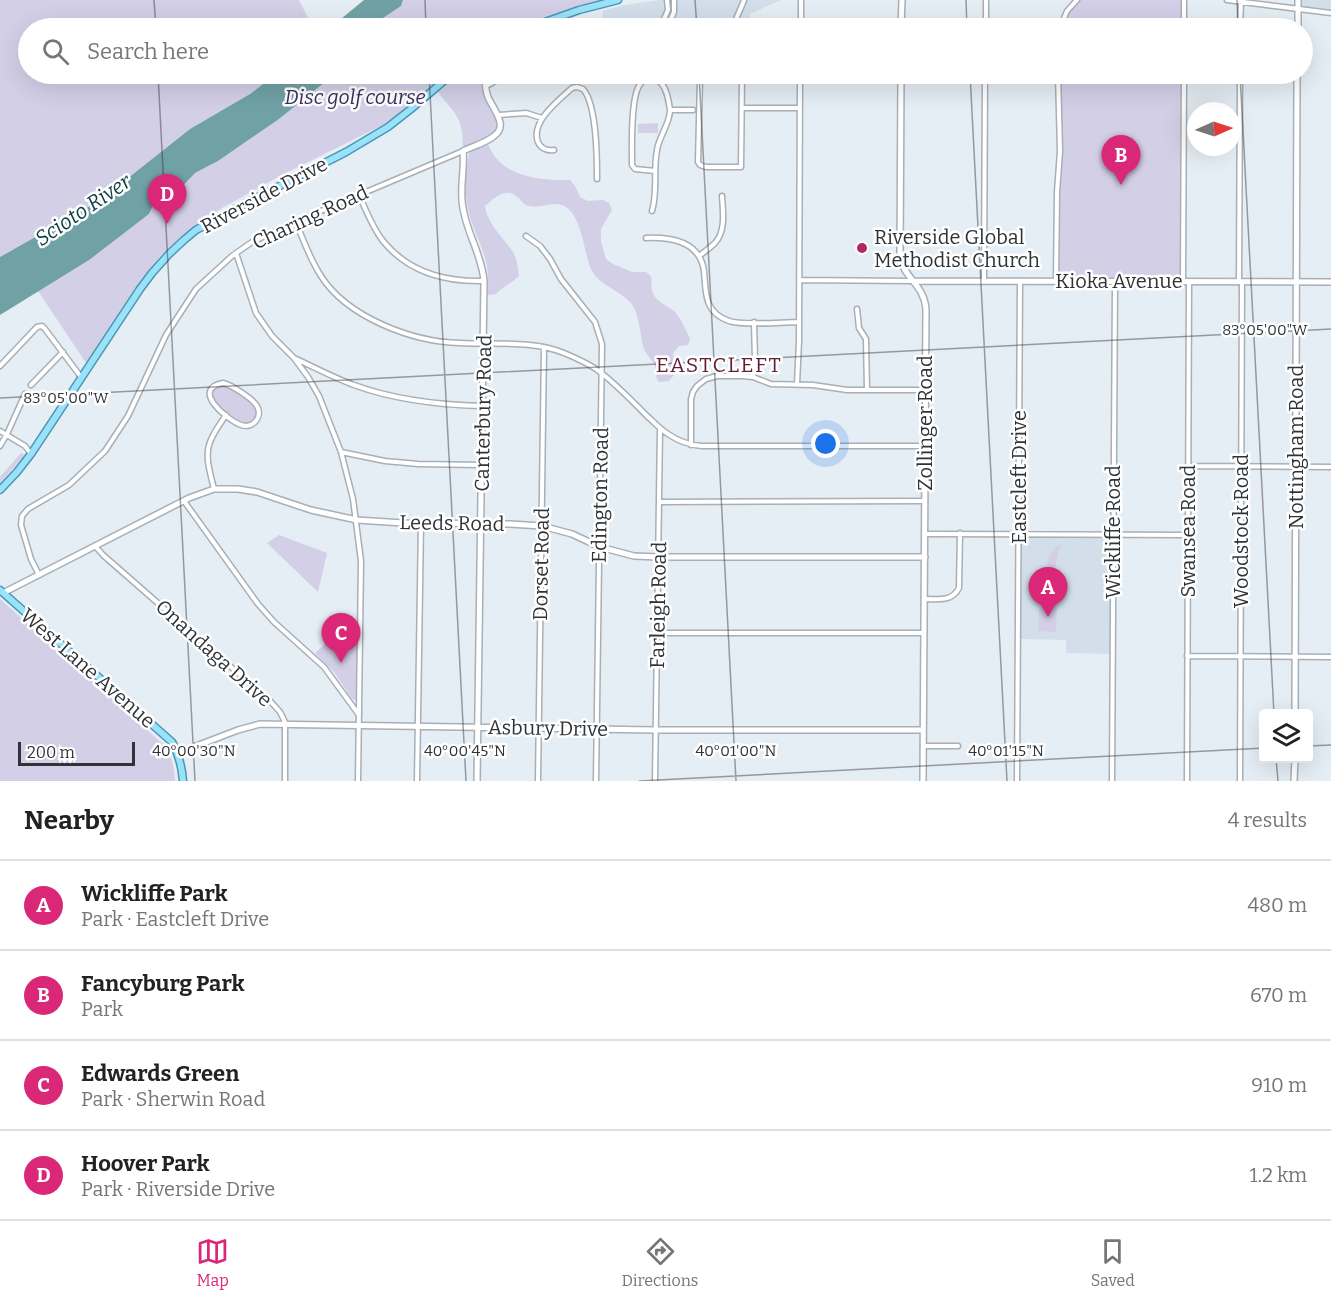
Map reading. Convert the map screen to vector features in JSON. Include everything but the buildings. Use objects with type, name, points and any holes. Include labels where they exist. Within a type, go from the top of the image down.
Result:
[{"type":"main road","points":[[556,18],[618,0]]},
{"type":"main road","name":"Riverside Drive","points":[[0,490],[31,454],[152,273],[184,240],[213,220],[346,152],[388,127],[441,84]]},
{"type":"main road","name":"West Lane Avenue","points":[[2,592],[172,742],[182,767],[183,781]]},
{"type":"street","points":[[664,18],[668,10],[667,0]]},
{"type":"street","points":[[671,18],[674,0]]},
{"type":"street","points":[[736,18],[744,0]]},
{"type":"street","points":[[801,0],[801,18]]},
{"type":"street","points":[[902,0],[902,18]]},
{"type":"street","points":[[986,0],[986,18]]},
{"type":"street","points":[[1064,18],[1077,0]]},
{"type":"street","points":[[1184,0],[1184,18]]},
{"type":"street","points":[[1227,0],[1331,13]]},
{"type":"street","points":[[1298,0],[1298,18]]},
{"type":"street","points":[[1240,18],[1241,2]]},
{"type":"street","points":[[463,151],[496,135],[499,131],[498,115],[488,96],[486,86],[492,84]]},
{"type":"street","points":[[640,84],[633,108],[632,165],[635,170],[655,171]]},
{"type":"street","points":[[652,211],[656,199],[657,147],[667,124],[670,110],[662,84]]},
{"type":"street","points":[[699,84],[698,159],[700,165],[706,167],[741,167],[742,84]]},
{"type":"street","points":[[797,384],[800,84]]},
{"type":"street","name":"Zollinger Road","points":[[901,84],[900,258],[903,268],[922,294],[926,305],[922,781]]},
{"type":"street","points":[[984,281],[985,84]]},
{"type":"street","points":[[1056,281],[1060,151],[1058,84]]},
{"type":"street","name":"Swansea Road","points":[[1184,84],[1188,466],[1187,781]]},
{"type":"street","name":"Woodstock Road","points":[[1240,84],[1240,781]]},
{"type":"street","name":"Nottingham Road","points":[[1295,709],[1297,84]]},
{"type":"street","points":[[554,150],[544,149],[539,143],[537,134],[542,118],[572,88],[580,88],[588,97],[595,132],[597,179]]},
{"type":"street","points":[[742,108],[800,108]]},
{"type":"street","points":[[670,110],[693,110]]},
{"type":"street","points":[[498,115],[526,113],[542,118]]},
{"type":"street","name":"Charing Road","points":[[39,575],[31,559],[21,525],[22,516],[28,509],[69,484],[105,451],[128,417],[166,335],[196,290],[236,253],[252,242],[463,151]]},
{"type":"street","name":"Canterbury Road","points":[[463,151],[462,207],[480,258],[484,281],[477,781]]},
{"type":"street","points":[[359,195],[380,235],[402,259],[417,268],[443,278],[459,281],[484,281]]},
{"type":"street","points":[[699,256],[714,244],[721,232],[722,196]]},
{"type":"street","points":[[296,222],[321,276],[343,301],[360,313],[412,336],[448,343],[523,344],[562,352],[594,368],[667,434],[691,445],[702,447],[925,446]]},
{"type":"street","name":"Edington Road","points":[[526,236],[540,246],[561,279],[595,322],[602,344],[596,781]]},
{"type":"street","points":[[646,238],[675,239],[689,246],[699,256],[704,270],[705,291],[709,304],[717,314],[729,321],[799,322]]},
{"type":"street","points":[[236,253],[256,313],[272,336],[294,358],[319,396],[341,452],[353,499],[361,561],[358,781]]},
{"type":"street","name":"Kioka Avenue","points":[[799,280],[1331,282]]},
{"type":"street","name":"Eastcleft Drive","points":[[1017,781],[1020,281]]},
{"type":"street","name":"Wickliffe Road","points":[[1112,781],[1114,282]]},
{"type":"street","points":[[857,309],[860,328],[866,339],[867,390]]},
{"type":"street","points":[[753,377],[754,322]]},
{"type":"street","points":[[0,366],[39,326],[42,326],[81,377]]},
{"type":"street","name":"Dorset Road","points":[[538,781],[544,348]]},
{"type":"street","points":[[31,385],[63,352]]},
{"type":"street","points":[[294,358],[353,385],[388,396],[435,404],[483,406]]},
{"type":"street","points":[[691,445],[693,392],[706,379],[717,376],[753,377],[771,384],[813,385],[847,390],[926,390]]},
{"type":"street","points":[[223,382],[247,397],[259,409],[259,416],[251,425],[238,424],[226,415],[210,400],[213,387],[223,382]]},
{"type":"street","points":[[0,446],[25,394]]},
{"type":"street","points":[[214,489],[208,446],[226,415]]},
{"type":"street","name":"Farleigh Road","points":[[655,781],[660,428]]},
{"type":"street","points":[[0,430],[26,446],[31,454]]},
{"type":"street","points":[[341,452],[385,461],[482,465]]},
{"type":"street","points":[[1188,466],[1331,466]]},
{"type":"street","name":"Leeds Road","points":[[2,592],[184,501],[214,489],[226,488],[246,490],[310,510],[357,520],[542,526],[572,534],[600,547],[634,556],[925,557]]},
{"type":"street","points":[[184,501],[258,604],[274,622],[324,667],[359,716]]},
{"type":"street","points":[[659,502],[925,501]]},
{"type":"street","points":[[417,781],[420,523]]},
{"type":"street","points":[[924,599],[952,597],[959,588],[960,533]]},
{"type":"street","points":[[925,534],[1187,535]]},
{"type":"street","name":"Onandaga Drive","points":[[95,546],[280,712],[285,724],[285,781]]},
{"type":"street","points":[[657,633],[924,633]]},
{"type":"street","points":[[1187,656],[1331,657]]},
{"type":"street","name":"Asbury Drive","points":[[178,753],[252,725],[656,730],[923,730]]},
{"type":"street","points":[[923,746],[958,746]]},
{"type":"street","points":[[1294,763],[1294,781]]},
{"type":"shaded area","points":[[660,0],[781,0],[750,14],[750,18],[603,18],[603,11],[624,5]]},
{"type":"shaded area","points":[[1298,0],[1331,0],[1331,13],[1298,9]]},
{"type":"shaded area","points":[[1022,536],[1111,537],[1111,654],[1066,653],[1066,640],[1020,639]]},
{"type":"green space","points":[[0,0],[299,0],[308,18],[18,18],[18,84],[263,84],[190,129],[99,201],[0,257]]},
{"type":"green space","points":[[403,0],[618,0],[559,18],[383,18],[401,6]]},
{"type":"green space","points":[[1077,0],[1184,0],[1184,18],[1064,18]]},
{"type":"green space","name":"Disc golf course","points":[[323,84],[433,84],[389,122],[282,175],[220,209],[183,235],[160,256],[86,363],[38,291],[149,214],[155,201],[171,197],[195,173],[218,161],[279,119]]},
{"type":"green space","points":[[447,84],[484,84],[485,99],[496,118],[497,126],[493,134],[463,147],[460,122],[438,92]]},
{"type":"green space","points":[[1058,84],[1184,84],[1183,282],[1057,281],[1057,192],[1060,151]]},
{"type":"green space","points":[[658,123],[658,133],[638,133],[638,124]]},
{"type":"green space","points":[[487,143],[497,159],[512,170],[541,179],[570,180],[580,197],[588,201],[603,200],[609,203],[612,210],[601,229],[601,242],[606,259],[632,272],[646,272],[651,276],[654,295],[676,313],[690,339],[688,345],[679,346],[673,353],[674,375],[669,381],[659,382],[655,366],[645,352],[638,319],[632,304],[596,277],[589,264],[582,235],[574,216],[562,205],[530,206],[512,194],[503,193],[485,206],[492,225],[514,255],[519,276],[496,294],[488,295],[487,266],[470,216],[466,189],[469,153]]},
{"type":"green space","points":[[223,384],[252,402],[258,411],[255,421],[247,424],[240,423],[218,405],[212,394],[213,390]]},
{"type":"green space","points":[[21,453],[25,455],[0,483],[0,477]]},
{"type":"green space","points":[[279,535],[327,553],[318,592],[267,543]]},
{"type":"green space","points":[[1063,543],[1057,555],[1054,578],[1057,579],[1054,583],[1053,597],[1029,585],[1036,577],[1046,575],[1049,556]]},
{"type":"green space","points":[[0,599],[163,744],[172,761],[175,781],[0,781]]},
{"type":"green space","points":[[1043,604],[1057,604],[1056,632],[1038,631],[1039,610]]},
{"type":"green space","points":[[334,636],[358,636],[357,699],[355,700],[352,699],[334,672],[315,653]]},
{"type":"water","points":[[364,0],[403,0],[401,6],[383,18],[342,18]]},
{"type":"water","points":[[263,84],[323,84],[279,119],[218,161],[195,173],[171,198],[155,201],[149,214],[89,260],[0,315],[0,257],[99,201],[190,129]]},
{"type":"place","name":"Fancyburg Park","points":[[1121,185]]},
{"type":"place","name":"Hoover Park","points":[[167,224]]},
{"type":"place","name":"Riverside Global Methodist Church","points":[[862,248]]},
{"type":"place","name":"Wickliffe Park","points":[[1048,617]]},
{"type":"place","name":"Edwards Green","points":[[341,663]]},
{"type":"district","name":"EASTCLEFT","points":[[719,365]]},
{"type":"water label","name":"Scioto River","points":[[83,210]]}]
